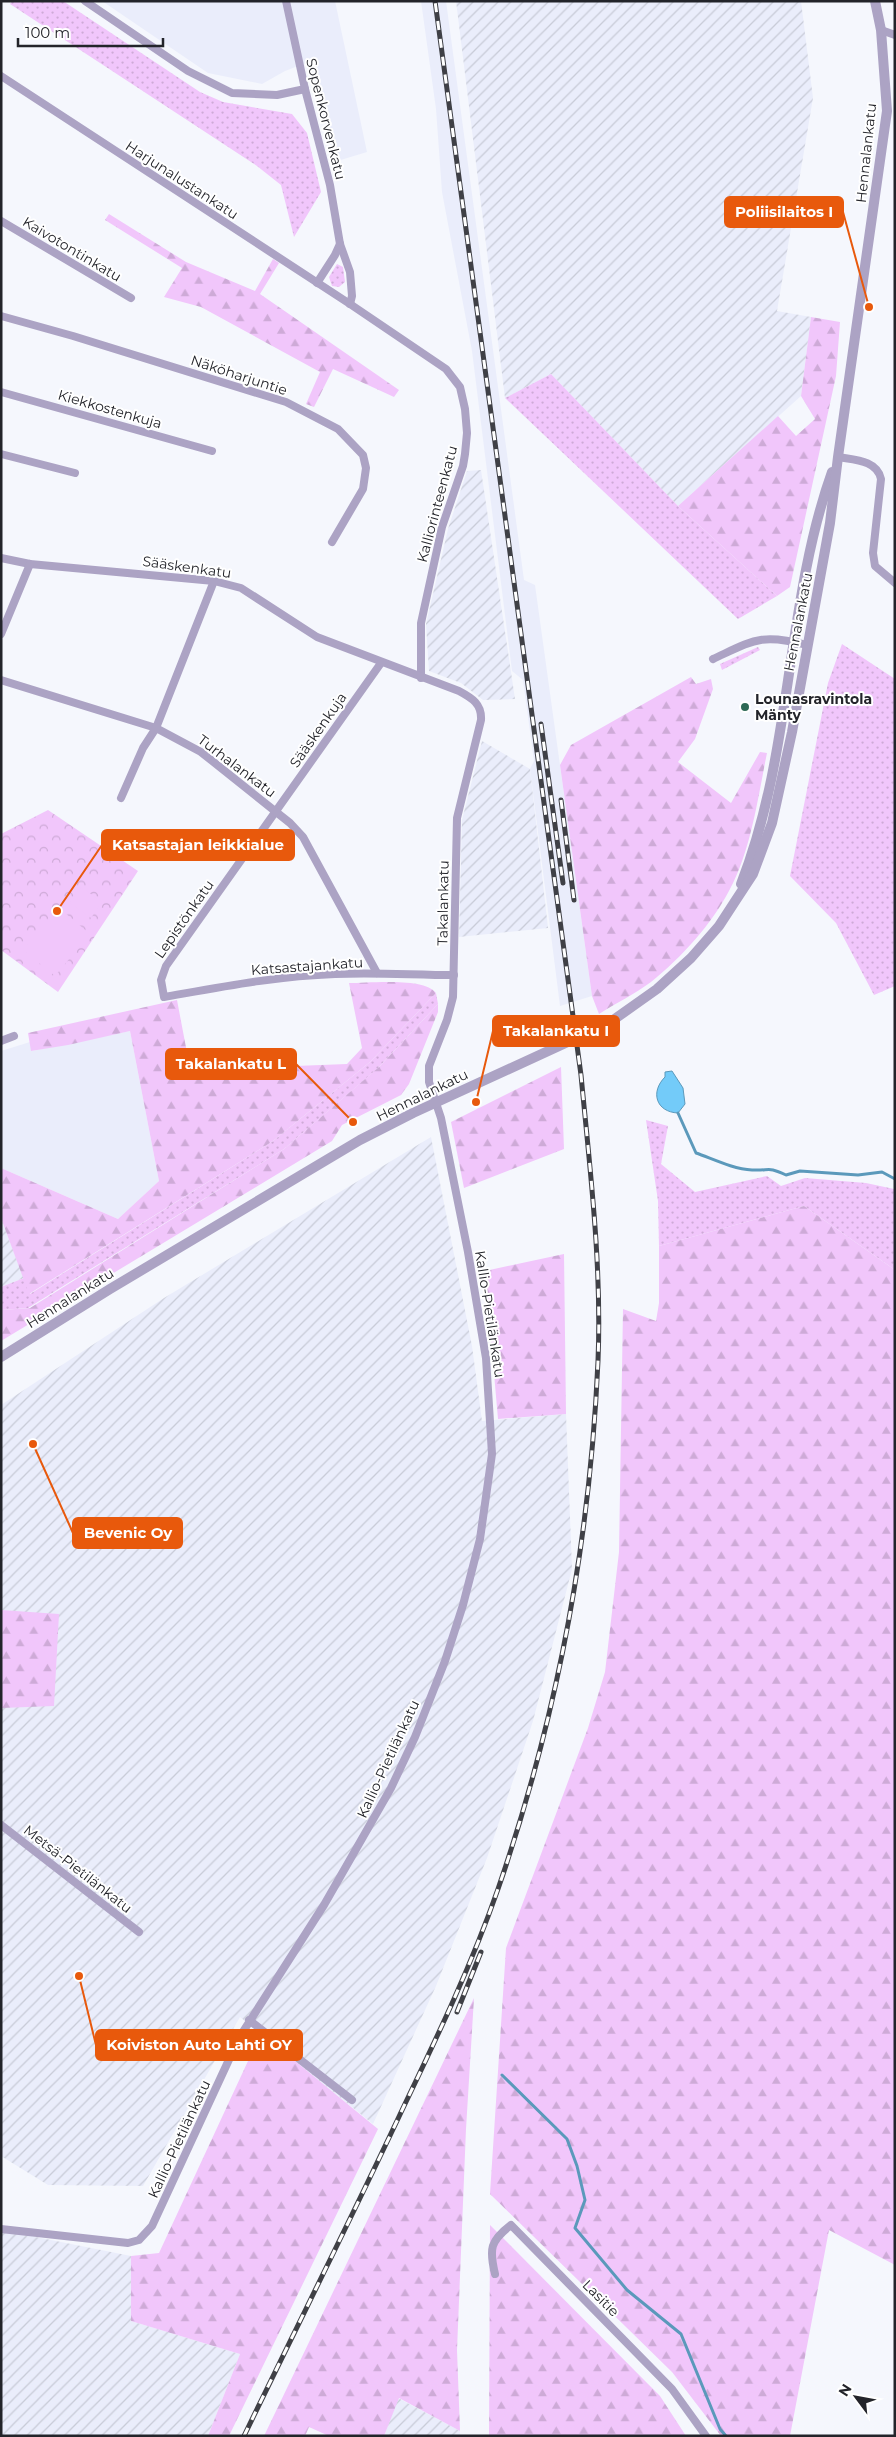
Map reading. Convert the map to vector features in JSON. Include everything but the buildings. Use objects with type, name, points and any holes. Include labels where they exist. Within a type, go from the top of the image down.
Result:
[{"type":"street","points":[[85,1],[188,71],[232,92],[277,95],[305,89]]},
{"type":"street","name":"Sopenkorvenkatu","points":[[286,1],[305,89],[330,185],[340,244]]},
{"type":"street","name":"Hennalankatu","points":[[1,1357],[110,1289],[360,1140],[436,1102],[609,1023],[657,989],[691,958],[719,926],[753,874],[772,823],[792,732],[830,523],[886,111],[881,30],[876,1]]},
{"type":"street","points":[[881,30],[895,35]]},
{"type":"street","name":"Harjunalustankatu","points":[[1,76],[350,304]]},
{"type":"street","name":"Kaivotontinkatu","points":[[1,221],[131,298]]},
{"type":"street","points":[[317,283],[336,255],[340,244]]},
{"type":"street","points":[[340,244],[350,272],[352,296],[350,304]]},
{"type":"street","name":"Kalliorinteenkatu","points":[[350,304],[446,369],[460,387],[465,409],[467,433],[463,466],[442,527],[421,624],[421,678]]},
{"type":"street","name":"Näköharjuntie","points":[[1,316],[73,336],[286,402],[338,429],[363,455],[366,468],[363,489],[332,542]]},
{"type":"street","name":"Kiekkostenkuja","points":[[1,392],[212,451]]},
{"type":"street","points":[[1,454],[75,473]]},
{"type":"street","points":[[838,457],[867,463],[875,466],[879,472],[881,479],[873,553],[876,566],[895,583]]},
{"type":"street","name":"Hennalankatu","points":[[734,903],[756,845],[767,800],[794,642],[822,500],[838,457]]},
{"type":"street","name":"Sääskenkatu","points":[[1,558],[30,564],[214,581],[241,588],[317,637],[380,663],[459,691],[477,702]]},
{"type":"street","points":[[1,634],[30,564]]},
{"type":"street","points":[[121,798],[143,748],[156,728],[214,581]]},
{"type":"street","points":[[713,659],[757,639],[783,638],[807,645]]},
{"type":"street","name":"Sääskenkuja","points":[[275,811],[380,663]]},
{"type":"street","name":"Turhalankatu","points":[[1,680],[156,728],[201,752],[275,811],[304,837],[377,973]]},
{"type":"street","name":"Takalankatu","points":[[436,1102],[429,1082],[429,1066],[448,1020],[453,997],[457,818],[481,720],[482,711],[477,702]]},
{"type":"street","name":"Lepistönkatu","points":[[164,997],[161,980],[166,966],[275,811]]},
{"type":"street","name":"Katsastajankatu","points":[[164,997],[253,981],[334,974],[454,974]]},
{"type":"street","points":[[1,1041],[14,1036]]},
{"type":"street","name":"Kallio-Pietilänkatu","points":[[1,2229],[128,2243],[146,2235],[152,2226],[249,2020],[324,1905],[391,1788],[415,1737],[445,1660],[463,1605],[480,1539],[492,1454],[486,1358],[468,1252],[436,1102]]},
{"type":"street","name":"Metsä-Pietilänkatu","points":[[1,1825],[139,1932]]},
{"type":"street","points":[[249,2020],[352,2100]]},
{"type":"street","name":"Lasitie","points":[[495,2274],[490,2254],[496,2236],[510,2225],[672,2389],[706,2436]]},
{"type":"shaded area","points":[[102,1],[335,1],[367,152],[334,162],[311,61],[285,71],[262,84],[208,73]]},
{"type":"shaded area","points":[[421,1],[446,1],[524,580],[535,585],[592,996],[560,1006],[530,769],[534,761],[523,680],[512,671],[472,351],[442,192],[436,109]]},
{"type":"shaded area","points":[[456,1],[801,1],[813,98],[777,311],[811,317],[801,396],[678,506],[551,374],[505,398]]},
{"type":"shaded area","points":[[481,470],[515,699],[483,700],[461,683],[429,671],[426,624],[448,529],[467,471]]},
{"type":"shaded area","points":[[482,741],[530,769],[548,928],[459,937],[462,820]]},
{"type":"shaded area","points":[[130,1031],[159,1181],[118,1219],[1,1168],[1,1051],[30,1042],[32,1051]]},
{"type":"shaded area","points":[[431,1137],[472,1346],[482,1421],[566,1414],[572,1569],[533,1721],[487,1858],[436,1986],[373,2124],[240,2017],[143,2186],[48,2185],[1,2156],[1,1405],[164,1298]]},
{"type":"shaded area","points":[[1,1219],[24,1278],[1,1287]]},
{"type":"shaded area","points":[[1,2230],[131,2256],[131,2321],[240,2354],[208,2436],[1,2436]]},
{"type":"shaded area","points":[[398,2398],[460,2431],[460,2436],[384,2436]]},
{"type":"green space","points":[[12,1],[63,1],[200,92],[223,102],[292,114],[307,133],[321,192],[294,237],[281,185],[257,166],[10,4]]},
{"type":"green space","points":[[109,214],[186,262],[255,291],[273,259],[279,263],[260,294],[399,390],[394,397],[333,369],[314,407],[306,404],[320,372],[201,307],[164,297],[182,268],[105,220]]},
{"type":"green space","points":[[337,264],[343,267],[345,282],[339,287],[332,286],[329,277]]},
{"type":"green space","points":[[811,317],[840,322],[836,376],[790,587],[777,596],[678,506],[778,416],[796,436],[815,419],[801,396]]},
{"type":"green space","points":[[551,374],[678,506],[777,596],[738,619],[505,398]]},
{"type":"green space","points":[[842,644],[895,679],[895,986],[874,995],[836,923],[790,876],[828,683]]},
{"type":"green space","points":[[758,647],[760,650],[722,670],[720,664]]},
{"type":"green space","points":[[691,677],[696,684],[711,679],[713,689],[695,739],[678,762],[731,803],[760,752],[767,753],[749,840],[737,874],[723,902],[695,939],[674,962],[651,982],[599,1014],[592,996],[560,765],[571,745]]},
{"type":"green space","points":[[48,810],[138,871],[58,992],[1,950],[1,834]]},
{"type":"green space","points":[[81,887],[102,902],[91,918],[70,903]]},
{"type":"green space","points":[[58,907],[90,934],[55,976],[23,950]]},
{"type":"green space","points":[[349,983],[409,983],[430,988],[436,993],[370,1062],[273,1141],[29,1294],[1,1218],[1,1168],[118,1219],[159,1181],[130,1031],[31,1051],[28,1033],[177,1000],[192,1079],[295,1066],[347,1064],[362,1048]]},
{"type":"green space","points":[[436,993],[438,1004],[377,1069],[284,1149],[28,1308],[1,1310],[1,1287],[24,1278],[30,1294],[273,1141],[370,1062]]},
{"type":"green space","points":[[438,1004],[438,1012],[409,1084],[401,1095],[342,1125],[332,1141],[1,1341],[1,1310],[30,1308],[284,1149],[379,1067]]},
{"type":"green space","points":[[561,1067],[564,1149],[464,1188],[451,1122]]},
{"type":"green space","points":[[646,1120],[668,1126],[661,1164],[695,1192],[767,1176],[781,1186],[805,1178],[866,1183],[894,1189],[895,1270],[804,1206],[659,1246],[658,1201]]},
{"type":"green space","points":[[804,1206],[895,1270],[895,2265],[829,2230],[790,2436],[721,2436],[672,2372],[490,2194],[506,1948],[588,1728],[605,1672],[619,1552],[623,1309],[656,1321],[659,1303],[659,1246]]},
{"type":"green space","points":[[564,1254],[566,1414],[498,1419],[485,1271]]},
{"type":"green space","points":[[1,1610],[59,1614],[54,1706],[1,1708]]},
{"type":"green space","points":[[474,1998],[466,2129],[457,2350],[460,2431],[399,2398],[384,2436],[329,2436],[309,2427],[305,2436],[264,2436]]},
{"type":"green space","points":[[261,2033],[378,2129],[229,2436],[208,2436],[240,2354],[131,2321],[131,2256],[159,2253]]},
{"type":"green space","points":[[490,2225],[660,2396],[686,2436],[489,2436]]},
{"type":"water","points":[[672,1071],[683,1088],[685,1104],[678,1113],[671,1112],[660,1105],[657,1095],[660,1083],[665,1077],[665,1072]]},
{"type":"waterway","points":[[678,1113],[696,1153],[730,1166],[752,1170],[772,1170],[786,1175],[800,1171],[858,1175],[882,1172],[895,1179]]},
{"type":"waterway","points":[[502,2075],[567,2139],[577,2166],[585,2200],[575,2228],[627,2290],[681,2334],[720,2429],[726,2436]]},
{"type":"railway","points":[[244,2436],[365,2189],[442,2026],[466,1972],[498,1889],[519,1825],[537,1760],[567,1629],[578,1563],[594,1429],[599,1325],[597,1254],[581,1075],[435,1]]},
{"type":"railway","points":[[541,724],[563,883]]},
{"type":"railway","points":[[561,800],[574,900]]},
{"type":"railway","points":[[457,2012],[481,1952]]},
{"type":"place","name":"Poliisilaitos I","points":[[869,307]]},
{"type":"place","name":"Lounasravintola Mänty","points":[[745,707]]},
{"type":"place","name":"Katsastajan leikkialue","points":[[57,911]]},
{"type":"place","name":"Takalankatu I","points":[[476,1102]]},
{"type":"place","name":"Takalankatu L","points":[[353,1122]]},
{"type":"place","name":"Bevenic Oy","points":[[33,1444]]},
{"type":"place","name":"Koiviston Auto Lahti OY","points":[[79,1976]]}]
